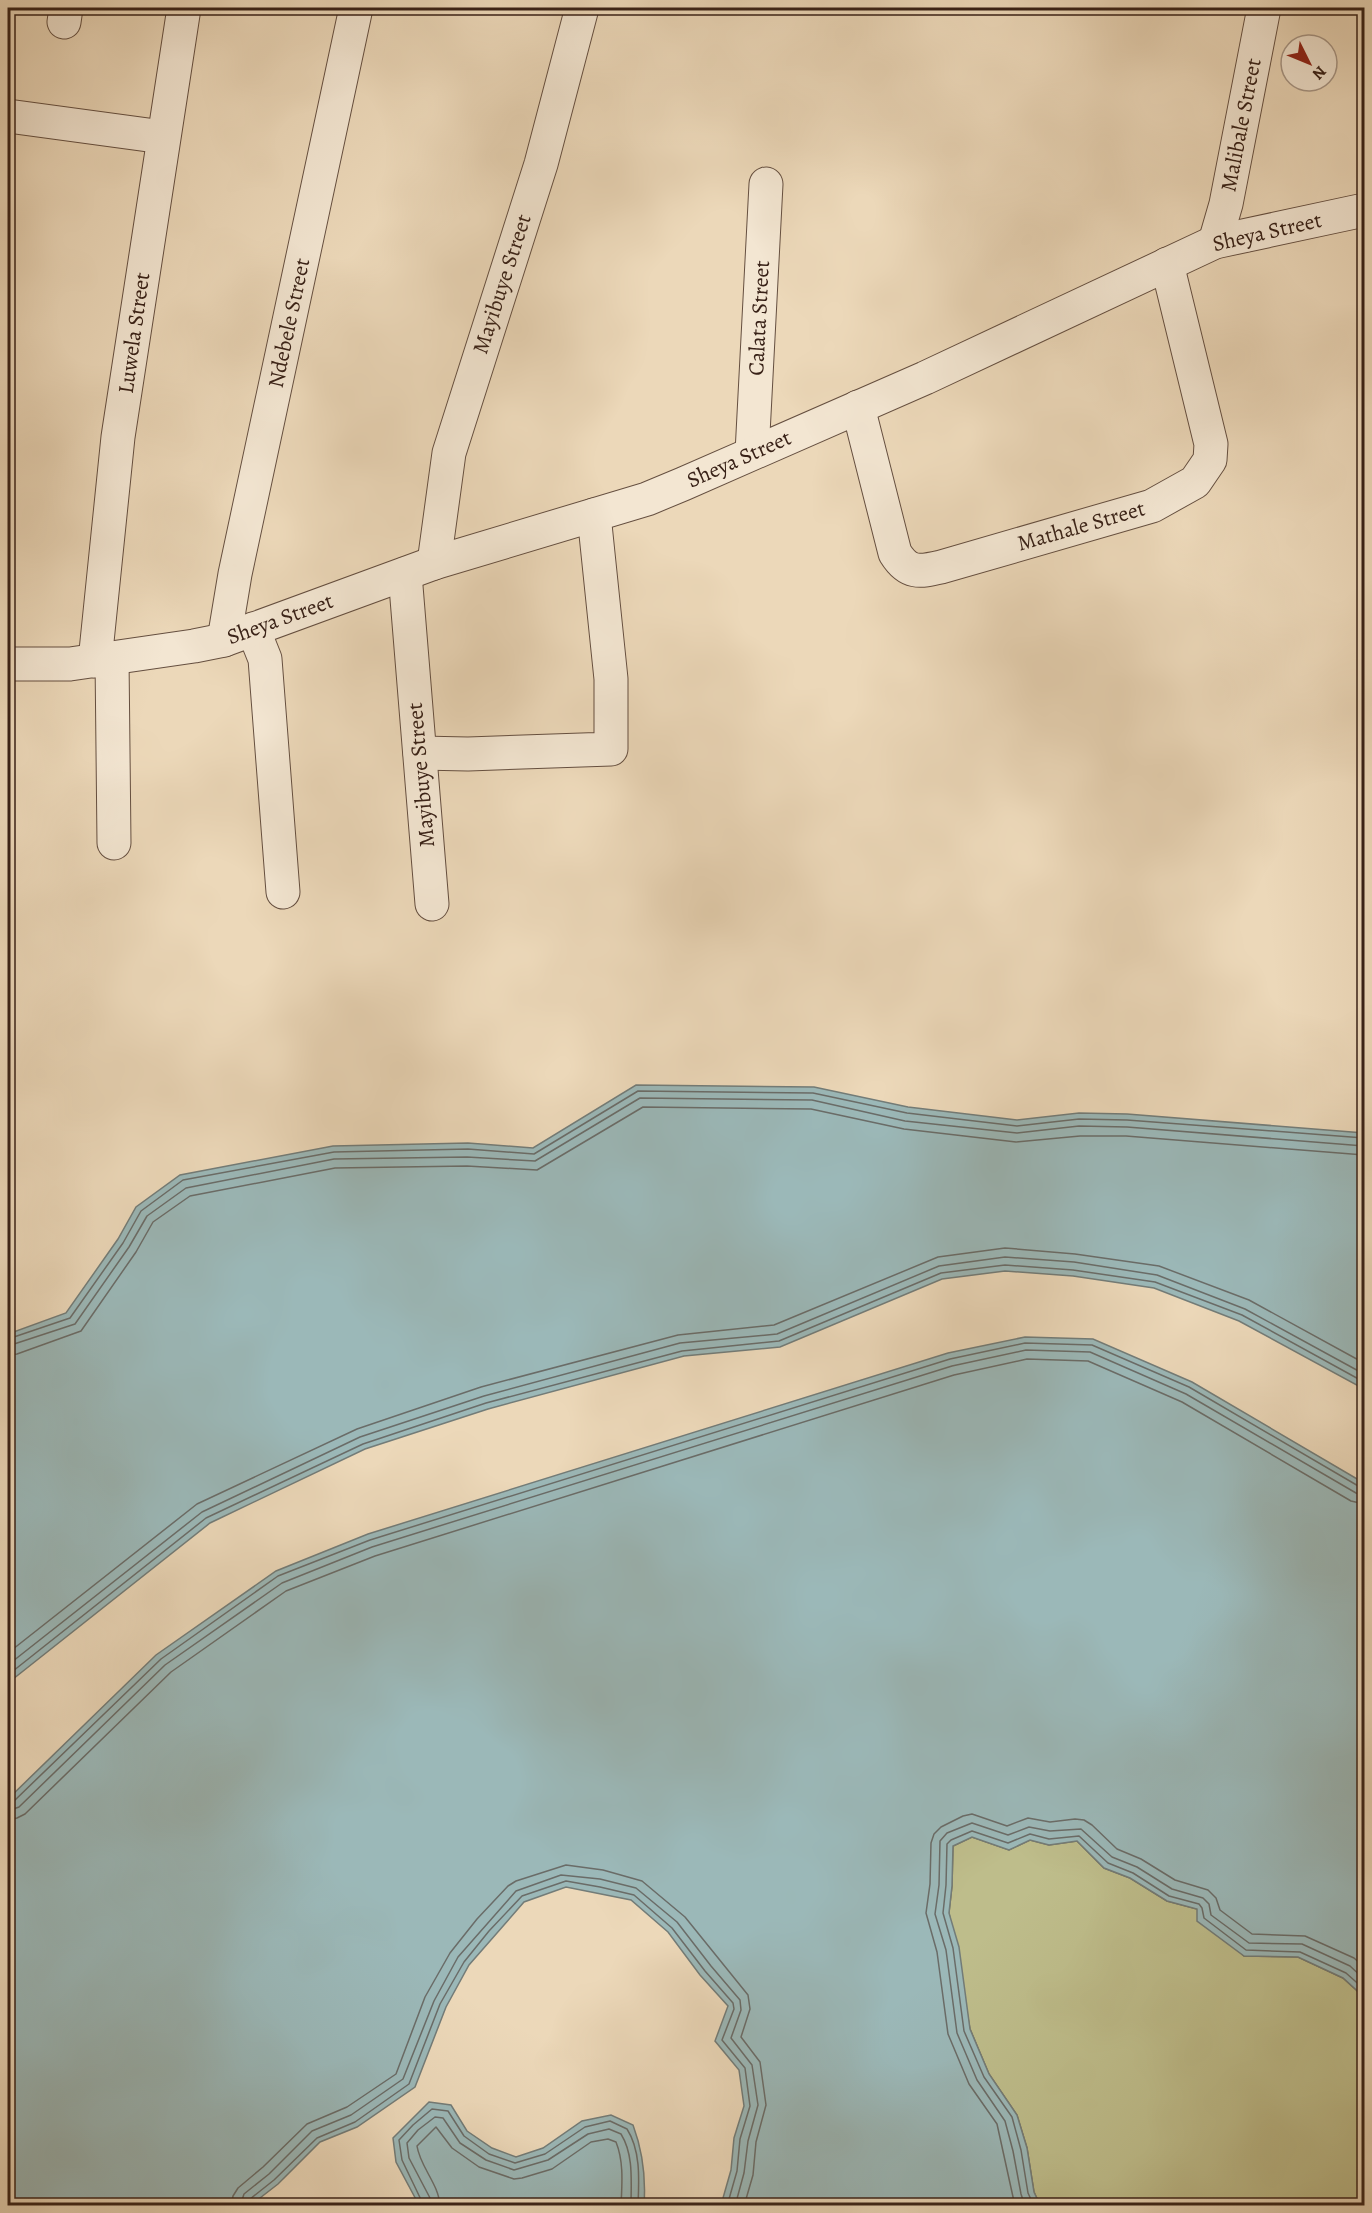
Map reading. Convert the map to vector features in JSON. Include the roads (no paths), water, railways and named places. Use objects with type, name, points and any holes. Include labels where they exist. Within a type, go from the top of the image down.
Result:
[{"type":"street","name":"Luwela Street","points":[[114,843],[104,659],[118,437],[184,8]]},
{"type":"street","name":"Ndebele Street","points":[[238,634],[235,574],[356,8]]},
{"type":"street","name":"Mayibuye Street","points":[[432,904],[420,753],[420,568],[449,453],[541,164],[582,8]]},
{"type":"street","name":"Malibale Street","points":[[1215,242],[1226,204],[1264,8]]},
{"type":"street","points":[[8,116],[163,137]]},
{"type":"street","name":"Calata Street","points":[[752,453],[766,183]]},
{"type":"street","name":"Sheya Street","points":[[8,664],[70,664],[194,646],[238,634],[420,568],[647,499],[858,407],[1215,242],[1365,210]]},
{"type":"street","name":"Mathale Street","points":[[858,407],[895,553],[910,569],[921,571],[941,567],[1152,506],[1195,482],[1210,460],[1211,444],[1167,264]]},
{"type":"street","points":[[420,753],[468,754],[611,749],[611,679],[594,515]]},
{"type":"street","points":[[238,634],[265,659],[283,892]]},
{"type":"water","points":[[636,1085],[814,1087],[908,1107],[1017,1120],[1079,1113],[1127,1114],[1364,1133],[1364,1389],[1239,1321],[1154,1288],[1073,1276],[1005,1271],[942,1279],[780,1347],[684,1356],[488,1409],[365,1449],[210,1523],[8,1683],[8,1334],[66,1313],[118,1239],[136,1207],[180,1175],[333,1146],[468,1143],[533,1148]]},
{"type":"water","points":[[1025,1337],[1093,1339],[1192,1382],[1364,1483],[1364,1997],[1343,1978],[1298,1957],[1244,1956],[1197,1921],[1197,1909],[1167,1901],[1130,1878],[1104,1868],[1077,1841],[1049,1845],[1030,1840],[1009,1850],[972,1837],[953,1846],[949,1913],[959,1947],[970,2029],[989,2074],[1017,2115],[1027,2148],[1034,2192],[1040,2205],[721,2205],[731,2170],[734,2138],[744,2106],[739,2070],[715,2041],[728,2006],[700,1975],[668,1932],[631,1900],[566,1887],[524,1902],[469,1965],[446,2007],[415,2087],[357,2127],[320,2142],[278,2184],[251,2205],[8,2205],[8,1799],[156,1655],[276,1571],[368,1534],[948,1353]]},
{"type":"water","points":[[429,2102],[451,2105],[467,2131],[492,2148],[516,2157],[543,2148],[582,2121],[611,2115],[633,2125],[643,2165],[644,2205],[419,2205],[396,2162],[393,2138]]}]
